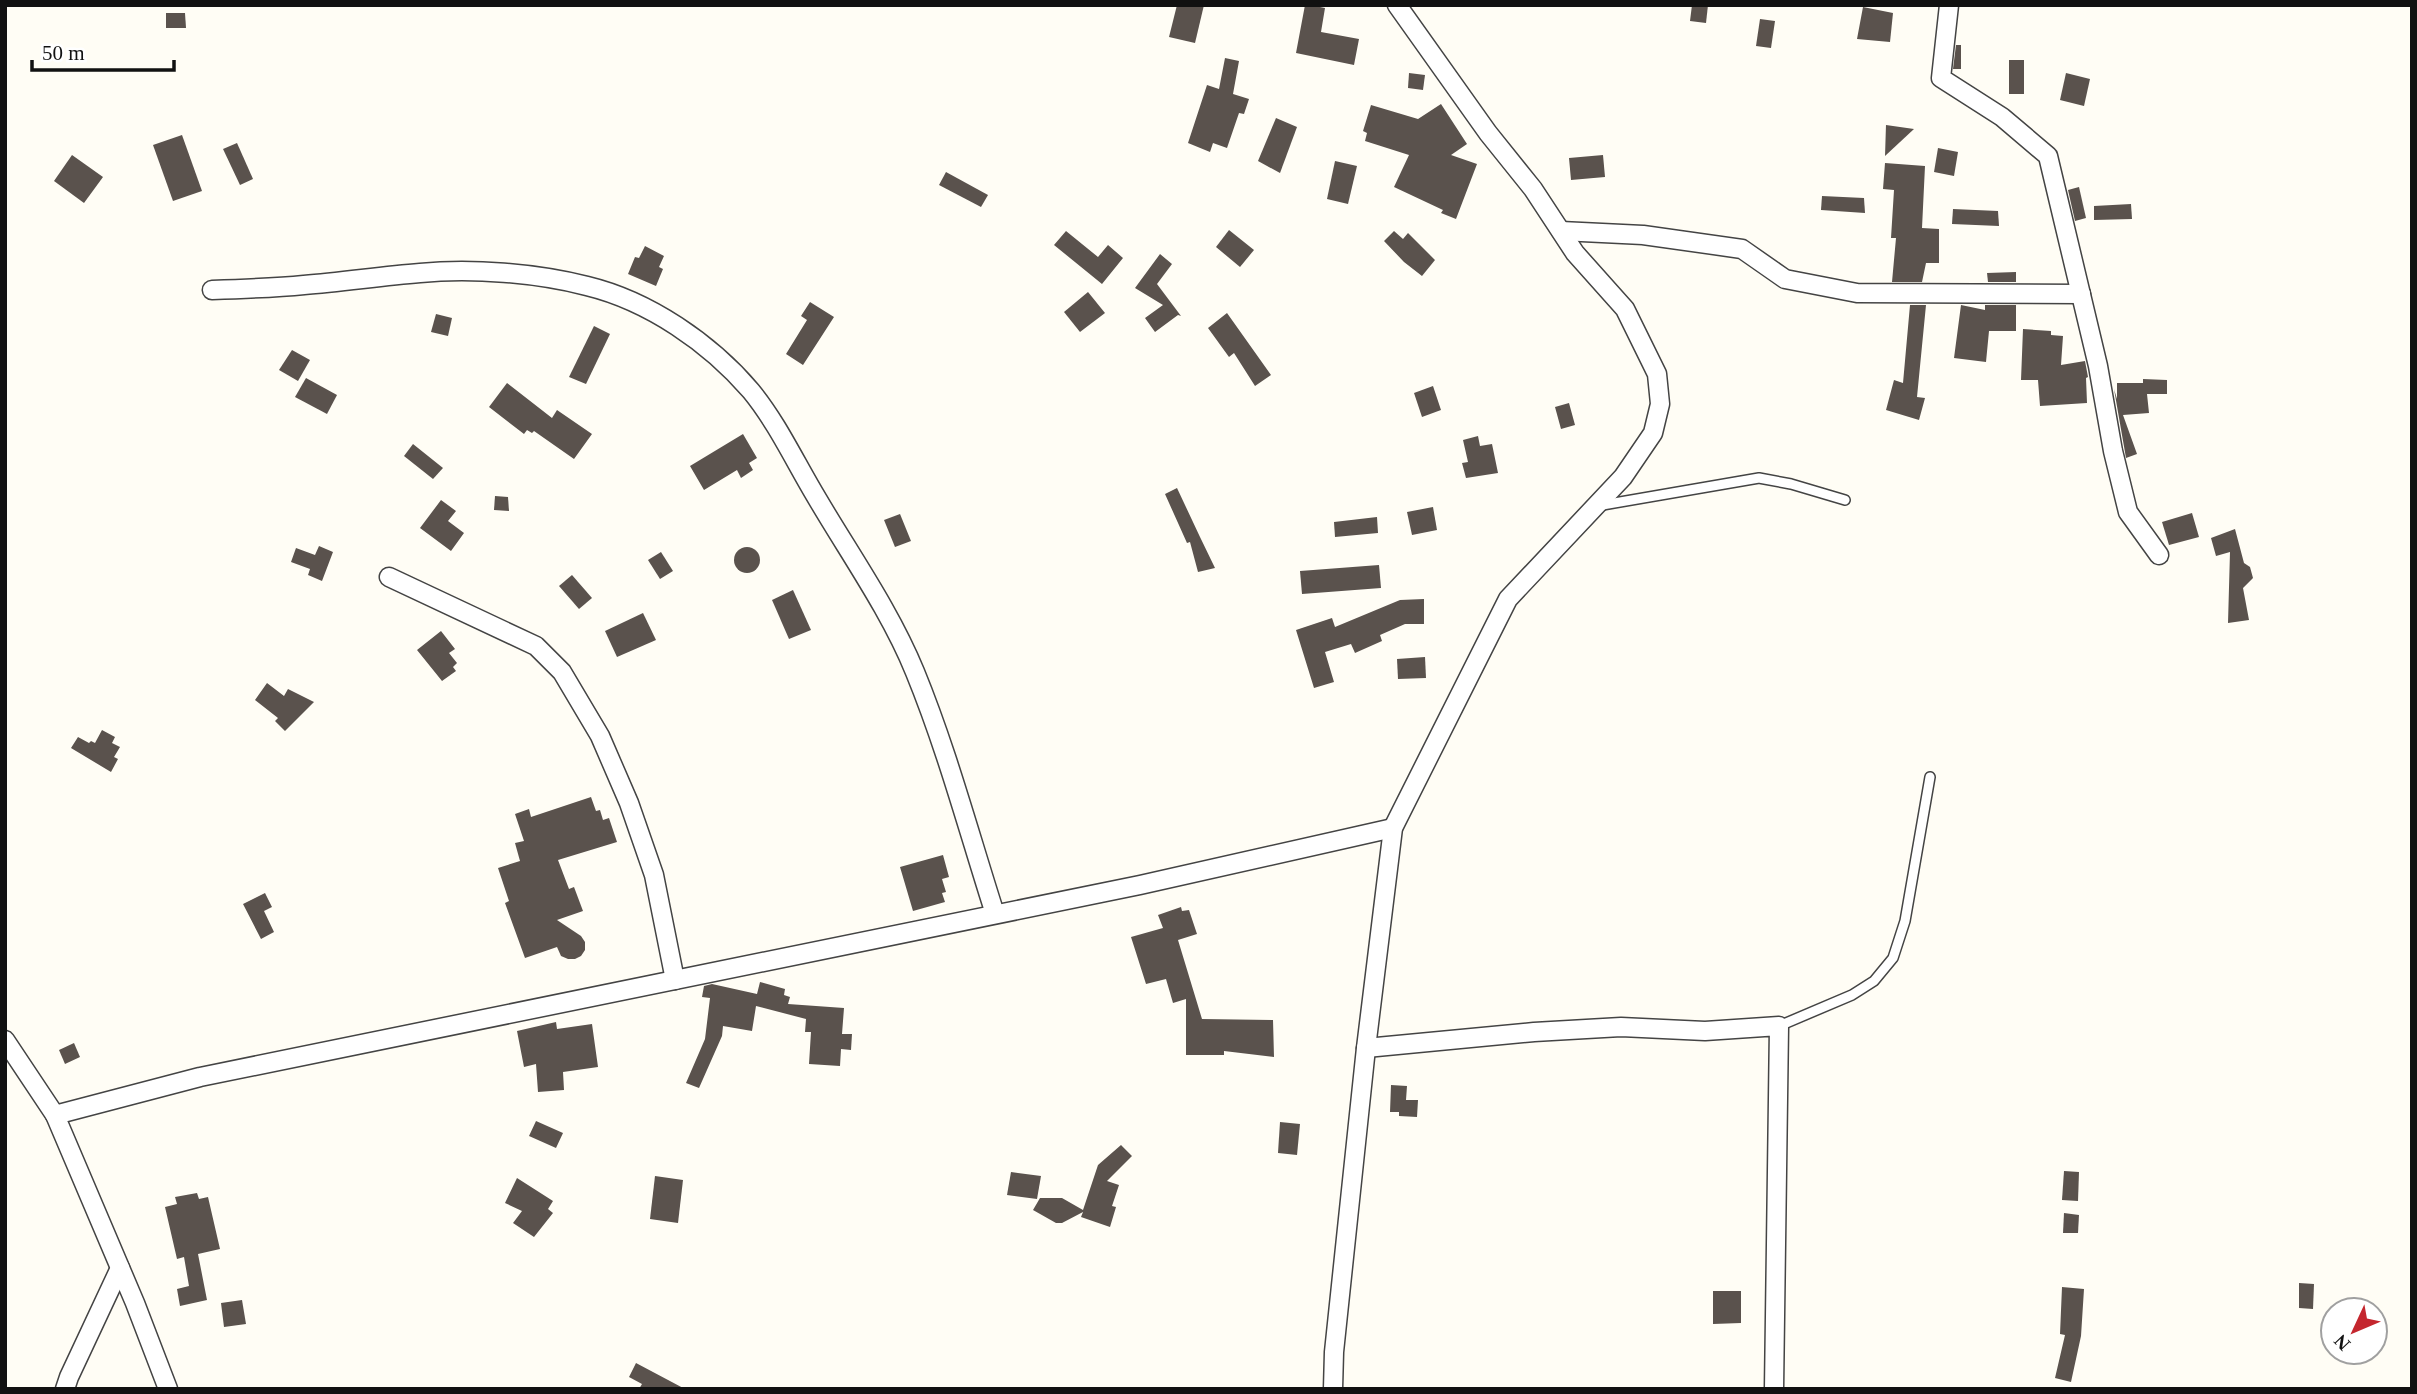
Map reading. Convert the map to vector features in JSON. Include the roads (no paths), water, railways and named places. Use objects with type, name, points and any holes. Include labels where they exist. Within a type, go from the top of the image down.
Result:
[{"type":"street","points":[[1333,1389],[1334,1352],[1366,1048],[1393,828],[1508,599],[1623,477],[1653,433],[1660,404],[1657,373],[1625,309],[1575,253],[1533,189],[1488,133],[1397,5]]},
{"type":"street","points":[[1949,5],[1941,78],[2002,117],[2048,156],[2098,366],[2113,451],[2128,512],[2159,555]]},
{"type":"street","points":[[1561,231],[1643,235],[1742,249],[1785,279],[1857,293],[2081,294]]},
{"type":"street","points":[[212,290],[305,285],[421,273],[463,271],[501,274],[589,286],[664,318],[688,334],[732,371],[752,392],[774,424],[890,623],[914,670],[937,731],[995,914]]},
{"type":"street","points":[[388,577],[536,646],[562,672],[600,736],[629,803],[654,875],[675,980]]},
{"type":"street","points":[[55,1115],[200,1077],[1140,885],[1393,828]]},
{"type":"street","points":[[1366,1048],[1534,1032],[1622,1027],[1705,1031],[1779,1026],[1774,1389]]},
{"type":"street","points":[[5,1040],[55,1115],[168,1389]]},
{"type":"street","points":[[65,1389],[120,1268]]},
{"type":"lane","points":[[1596,507],[1759,478],[1791,484],[1845,500]]},
{"type":"lane","points":[[1779,1026],[1852,995],[1874,981],[1893,958],[1905,921],[1930,777]]}]
